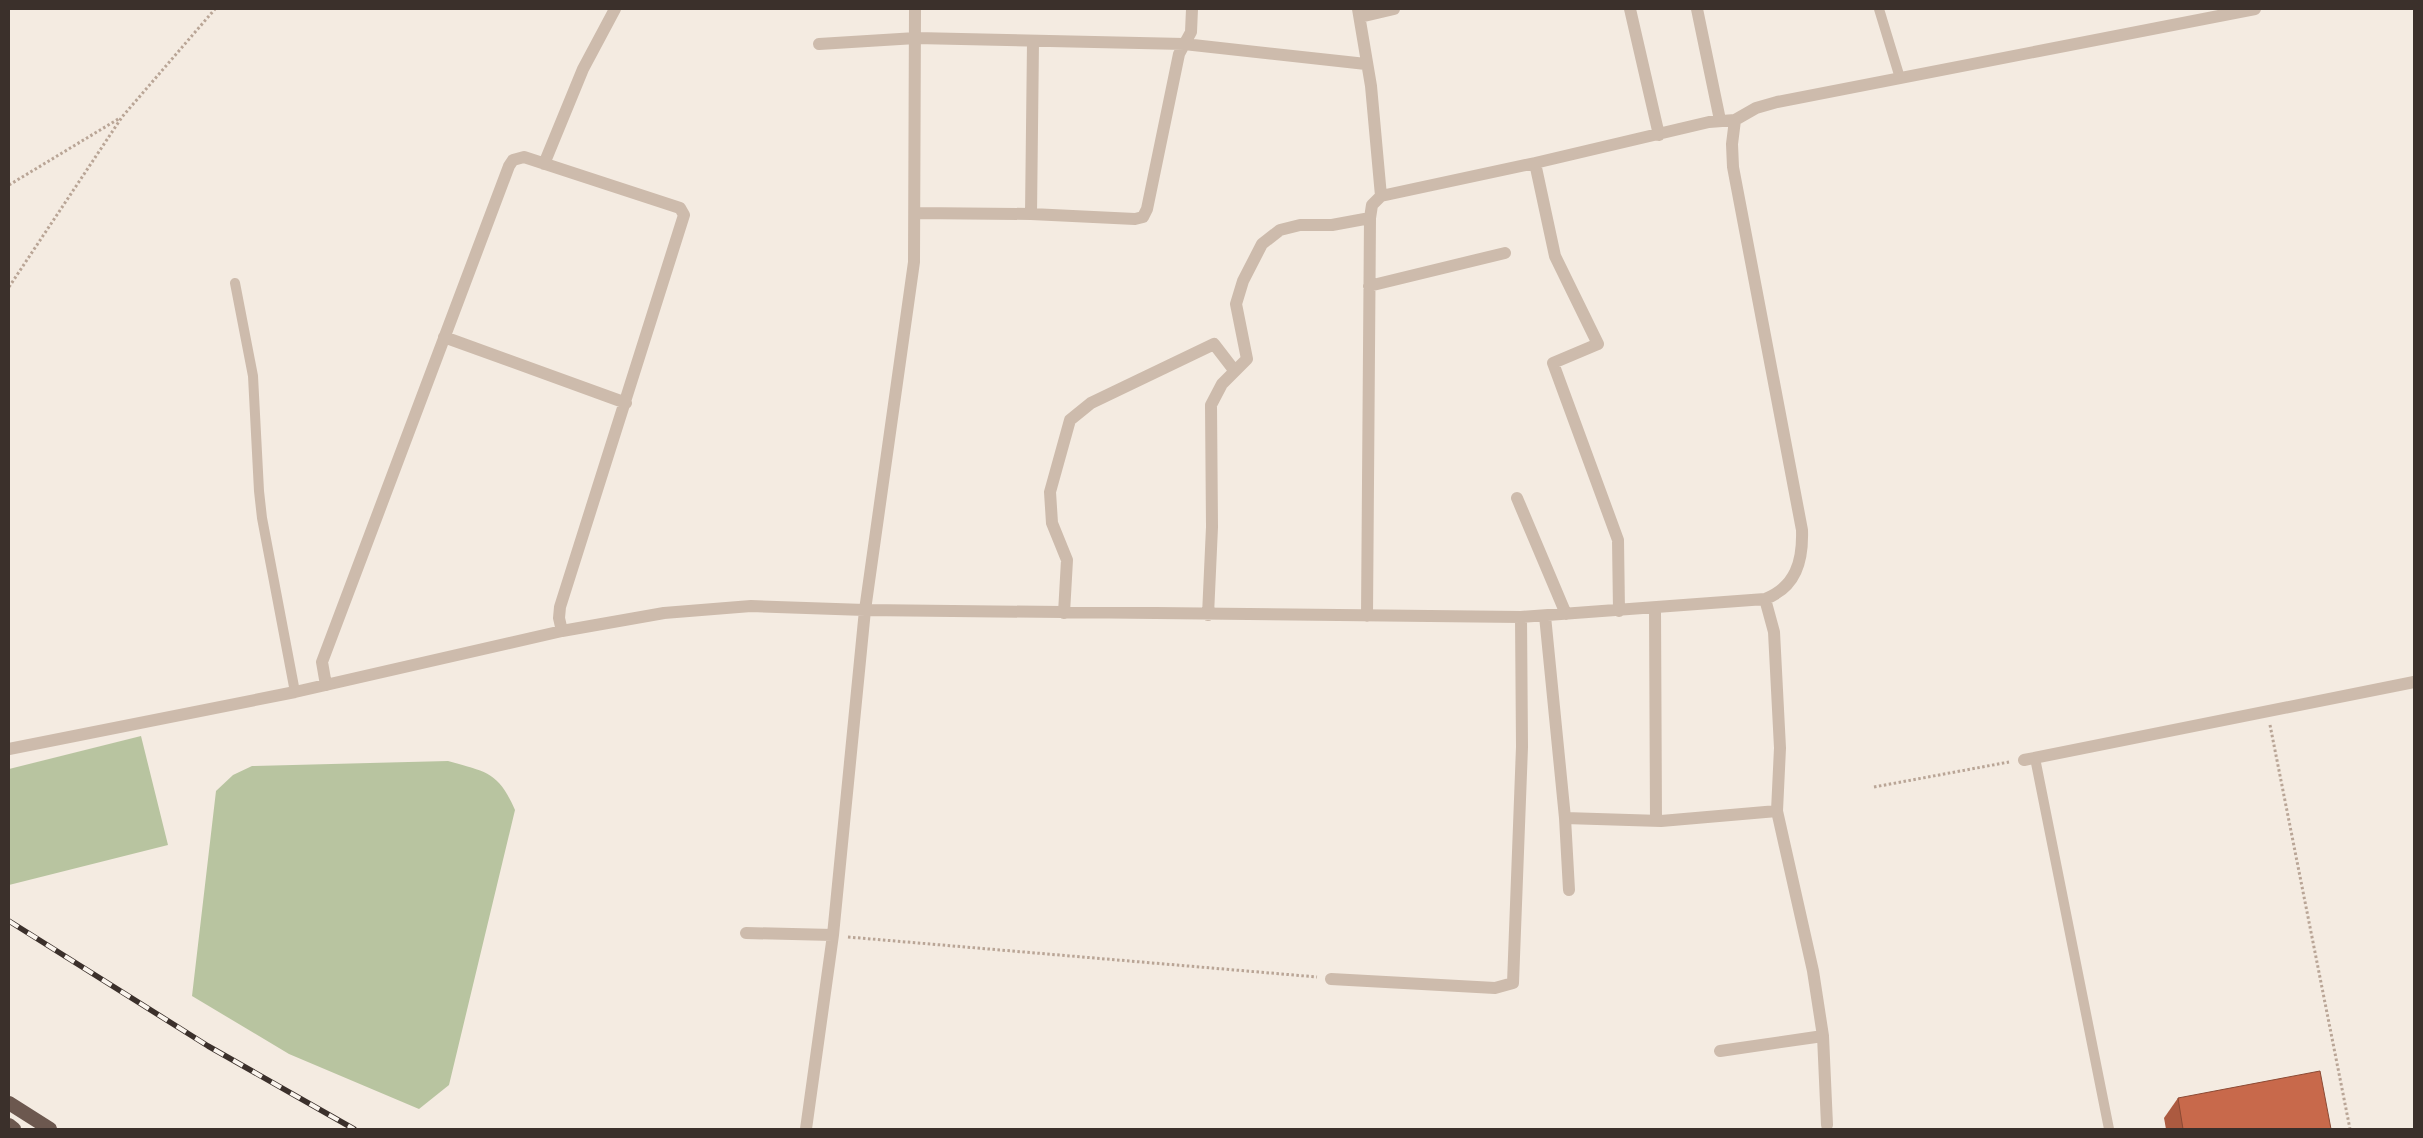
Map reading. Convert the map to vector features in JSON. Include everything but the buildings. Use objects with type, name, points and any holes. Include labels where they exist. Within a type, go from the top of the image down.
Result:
[{"type":"highway","points":[[9,1103],[50,1129]]},
{"type":"highway","points":[[9,1125],[14,1129]]},
{"type":"street","points":[[544,164],[583,69],[615,9]]},
{"type":"street","points":[[806,1129],[833,935],[865,610],[914,262],[915,9]]},
{"type":"street","points":[[915,213],[1031,214],[1135,219],[1143,216],[1147,209],[1180,54],[1192,32],[1192,9]]},
{"type":"street","points":[[1380,196],[1371,86],[1359,13],[1394,9]]},
{"type":"street","points":[[1630,9],[1659,135]]},
{"type":"street","points":[[1697,9],[1720,120]]},
{"type":"street","points":[[1367,616],[1370,218],[1372,205],[1380,196],[1535,164],[1720,120],[1735,120],[1756,108],[1777,102],[2255,9]]},
{"type":"street","points":[[820,44],[916,38],[1184,44],[1366,64]]},
{"type":"street","points":[[1031,214],[1033,42]]},
{"type":"street","points":[[9,750],[295,692],[562,631],[664,613],[752,606],[1064,613],[1521,617],[1765,599],[1779,593],[1790,584],[1799,562],[1803,543],[1733,167],[1732,144],[1735,120]]},
{"type":"street","points":[[326,685],[322,662],[509,166],[513,160],[524,157],[680,208],[684,212],[684,219],[560,607],[559,618],[562,631]]},
{"type":"street","points":[[1535,164],[1555,256],[1598,344],[1553,363],[1618,540],[1619,611]]},
{"type":"street","points":[[1208,615],[1212,527],[1211,405],[1222,384],[1247,359],[1236,304],[1243,281],[1262,244],[1280,230],[1300,225],[1332,225],[1370,218]]},
{"type":"street","points":[[1369,286],[1504,253]]},
{"type":"street","points":[[444,337],[626,403]]},
{"type":"street","points":[[1064,613],[1067,560],[1052,523],[1050,492],[1070,420],[1091,403],[1214,344],[1234,370]]},
{"type":"street","points":[[1517,498],[1566,614]]},
{"type":"street","points":[[1765,599],[1774,632],[1780,748],[1777,811],[1814,972],[1823,1036],[1827,1125]]},
{"type":"street","points":[[1656,608],[1656,822]]},
{"type":"street","points":[[1545,616],[1566,818],[1569,890]]},
{"type":"street","points":[[1330,978],[1495,988],[1513,983],[1522,747],[1521,617]]},
{"type":"street","points":[[2030,759],[2414,682]]},
{"type":"street","points":[[1566,818],[1656,822],[1777,811]]},
{"type":"street","points":[[746,933],[833,935]]},
{"type":"street","points":[[1720,1051],[1823,1036]]},
{"type":"lane","points":[[1879,9],[1900,78]]},
{"type":"lane","points":[[236,284],[254,376],[262,518],[295,692]]},
{"type":"lane","points":[[2030,759],[2108,1129]]},
{"type":"path","points":[[9,287],[122,117],[215,9]]},
{"type":"path","points":[[9,185],[122,117]]},
{"type":"path","points":[[2267,711],[2350,1129]]},
{"type":"path","points":[[1874,787],[2030,759]]},
{"type":"path","points":[[833,935],[1330,978]]},
{"type":"green space","points":[[141,736],[168,845],[9,885],[9,769]]},
{"type":"green space","points":[[448,761],[481,771],[496,780],[503,787],[515,810],[449,1085],[419,1109],[289,1054],[192,996],[216,791],[233,775],[252,766]]},
{"type":"railway","points":[[9,921],[208,1046],[354,1129]]}]
